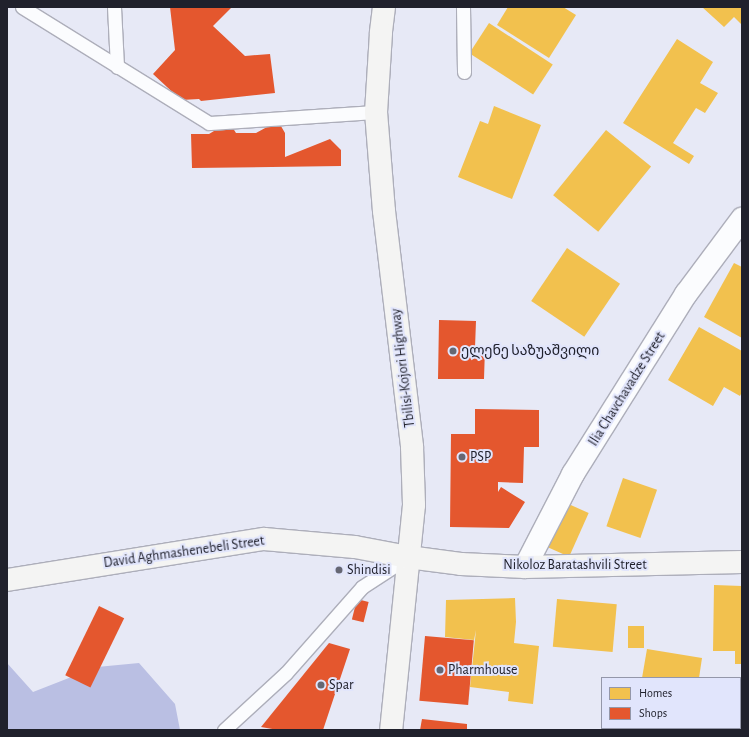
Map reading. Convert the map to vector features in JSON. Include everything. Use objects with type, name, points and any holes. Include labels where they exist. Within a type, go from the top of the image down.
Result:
[{"type":"main road","name":"Tbilisi-Kojori Highway","points":[[384,7],[376,112],[384,212],[412,447],[414,505],[391,730]]},
{"type":"main road","name":"David Aghmashenebeli Street","points":[[7,580],[264,539],[355,547],[408,557]]},
{"type":"main road","name":"Nikoloz Baratashvili Street","points":[[408,557],[461,564],[525,567],[742,562]]},
{"type":"street","name":"Ilia Chavchavadze Street","points":[[525,567],[573,474],[686,294],[742,219]]},
{"type":"lane","points":[[22,7],[209,123],[376,112]]},
{"type":"lane","points":[[114,7],[117,67]]},
{"type":"lane","points":[[463,7],[464,72]]},
{"type":"lane","points":[[224,730],[286,673],[362,587],[408,557]]},
{"type":"shaded area","points":[[7,663],[33,692],[97,667],[139,663],[175,704],[180,730],[7,730]]},
{"type":"building: Homes","points":[[508,7],[563,7],[576,15],[549,58],[497,25]]},
{"type":"building: Homes","points":[[702,7],[742,7],[742,25],[734,17],[724,27]]},
{"type":"building: Homes","points":[[489,23],[553,64],[533,95],[469,53]]},
{"type":"building: Homes","points":[[677,39],[713,62],[700,83],[718,93],[705,113],[696,108],[673,143],[694,156],[689,164],[623,123]]},
{"type":"building: Homes","points":[[494,106],[541,125],[512,199],[458,177],[480,121],[488,124]]},
{"type":"building: Homes","points":[[606,130],[651,167],[598,232],[553,195]]},
{"type":"building: Homes","points":[[567,248],[620,284],[584,337],[531,301]]},
{"type":"building: Homes","points":[[734,263],[742,267],[742,338],[704,317]]},
{"type":"building: Homes","points":[[699,327],[742,351],[742,392],[740,396],[724,387],[713,406],[668,380]]},
{"type":"building: Homes","points":[[623,478],[657,490],[640,538],[606,526]]},
{"type":"building: Homes","points":[[564,502],[589,513],[569,557],[544,546]]},
{"type":"building: Homes","points":[[714,585],[742,586],[742,664],[735,664],[735,651],[713,651]]},
{"type":"building: Homes","points":[[515,598],[516,622],[514,643],[539,646],[533,704],[508,701],[509,692],[470,687],[476,630],[474,640],[445,637],[446,600]]},
{"type":"building: Homes","points":[[557,599],[617,604],[613,652],[553,647]]},
{"type":"building: Homes","points":[[628,626],[644,626],[644,648],[628,648]]},
{"type":"building: Homes","points":[[647,649],[702,658],[699,677],[642,677]]},
{"type":"building: Shops","points":[[170,7],[232,7],[213,26],[245,56],[270,54],[275,93],[201,101],[199,99],[181,100],[153,74],[175,50]]},
{"type":"building: Shops","points":[[278,121],[285,133],[285,157],[330,139],[341,150],[341,166],[192,168],[191,134],[209,134],[229,122],[236,133],[256,133]]},
{"type":"building: Shops","points":[[439,320],[476,321],[475,348],[485,348],[484,379],[438,379]]},
{"type":"building: Shops","points":[[475,409],[539,410],[539,447],[524,447],[523,483],[498,482],[498,492],[501,487],[525,502],[509,528],[450,527],[451,434],[475,434]]},
{"type":"building: Shops","points":[[357,599],[369,602],[364,622],[352,619]]},
{"type":"building: Shops","points":[[99,606],[124,618],[90,687],[65,675]]},
{"type":"building: Shops","points":[[425,636],[474,640],[468,705],[419,701]]},
{"type":"building: Shops","points":[[329,643],[350,649],[323,730],[278,730],[261,727]]},
{"type":"building: Shops","points":[[422,719],[467,724],[467,730],[420,730]]},
{"type":"place","name":"ელენე საზუაშვილი","points":[[453,351]]},
{"type":"place","name":"PSP","points":[[462,457]]},
{"type":"place","name":"Shindisi","points":[[339,570]]},
{"type":"place","name":"Pharmhouse","points":[[440,670]]},
{"type":"place","name":"Spar","points":[[321,685]]}]
